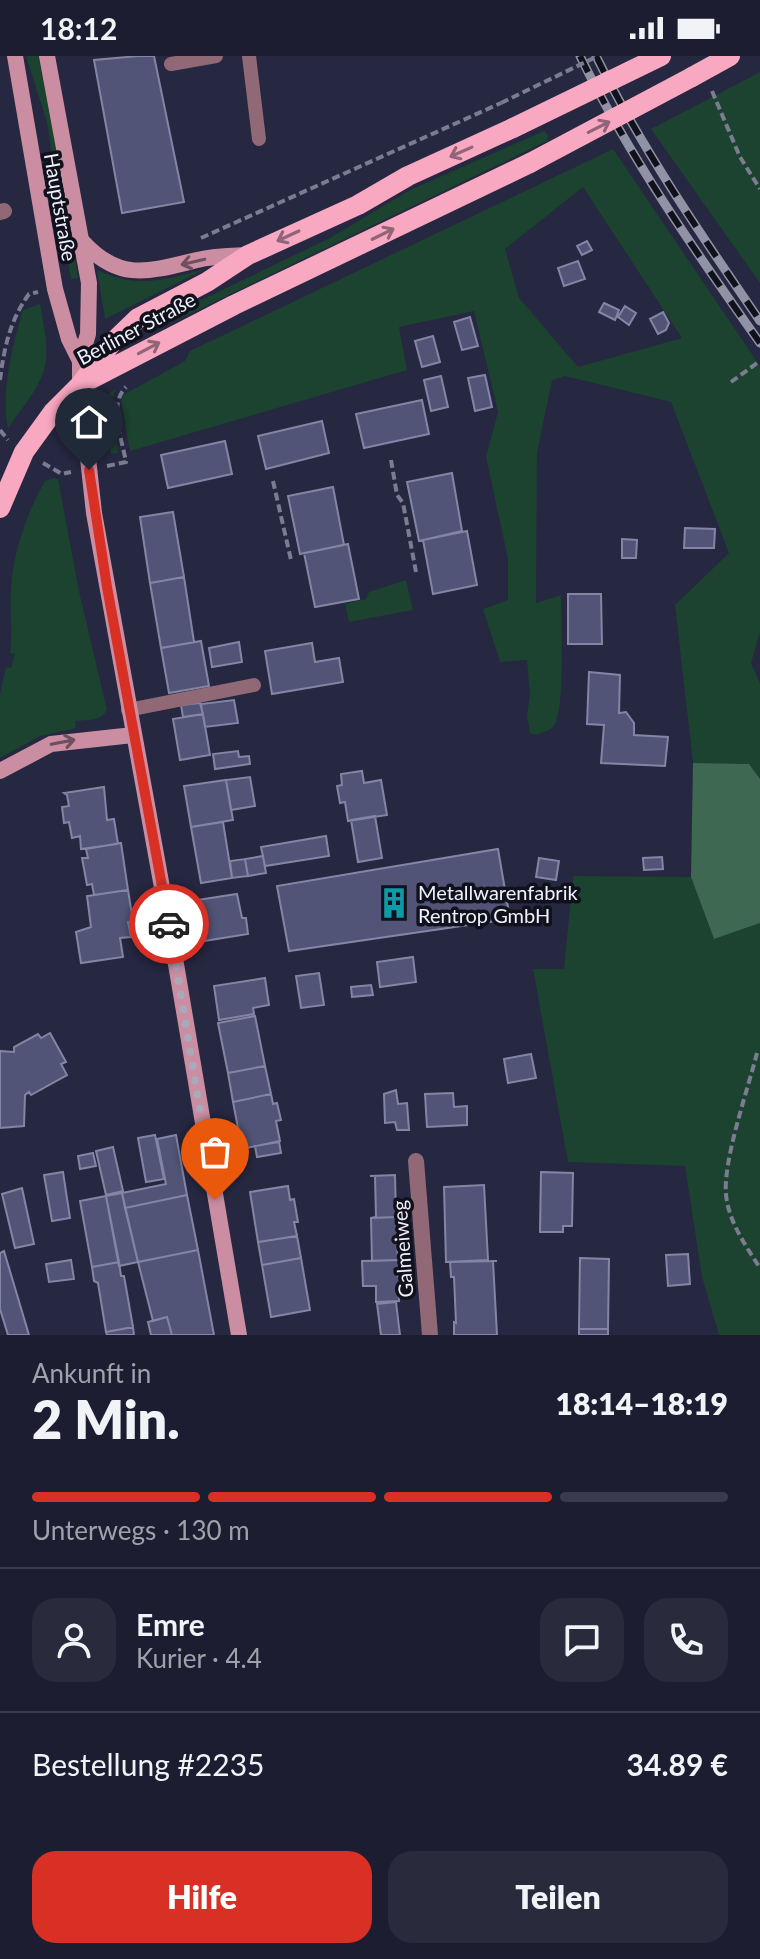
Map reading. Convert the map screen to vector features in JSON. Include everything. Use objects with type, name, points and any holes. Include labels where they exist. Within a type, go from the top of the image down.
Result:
[{"type":"main road","name":"Hauptstraße","points":[[15,56],[55,289],[69,339],[80,361]]},
{"type":"main road","name":"Hauptstraße","points":[[47,56],[82,241],[90,308],[88,334],[80,361],[80,385],[94,513],[239,1335]]},
{"type":"main road","name":"Berliner Straße","points":[[80,385],[111,344],[138,318],[207,282],[248,255],[358,205],[408,176],[661,56]]},
{"type":"main road","name":"Berliner Straße","points":[[80,385],[234,305],[530,163],[730,56]]},
{"type":"main road","points":[[82,241],[114,267],[139,272],[201,259],[248,255]]},
{"type":"main road","points":[[0,508],[24,452],[53,412],[80,385]]},
{"type":"main road","points":[[0,771],[51,744],[133,735]]},
{"type":"street","name":"Galmeiweg","points":[[416,1161],[430,1335]]},
{"type":"lane","points":[[171,64],[216,56]]},
{"type":"lane","points":[[249,56],[259,139]]},
{"type":"lane","points":[[128,710],[254,685]]},
{"type":"path","points":[[191,242],[501,103],[598,56]]},
{"type":"path","points":[[698,74],[740,157],[760,189]]},
{"type":"path","points":[[731,382],[760,361]]},
{"type":"path","points":[[391,460],[416,572]]},
{"type":"path","points":[[273,481],[291,560]]},
{"type":"path","points":[[757,1053],[730,1155],[726,1194],[735,1227],[760,1268]]},
{"type":"green space","points":[[26,56],[38,56],[60,163],[78,278],[71,279],[47,122]]},
{"type":"green space","points":[[760,72],[760,283],[651,129]]},
{"type":"green space","points":[[544,131],[548,135],[547,141],[171,323],[168,316],[330,238],[410,190]]},
{"type":"green space","points":[[613,149],[760,366],[760,632],[751,663],[760,683],[760,779],[749,764],[693,763],[675,605],[729,553],[671,402],[565,376],[552,380],[537,453],[536,603],[561,595],[561,685],[560,704],[553,727],[536,735],[530,733],[527,715],[530,695],[527,660],[500,662],[483,609],[508,600],[508,559],[486,457],[498,412],[474,311],[399,327],[407,370],[130,451],[121,400],[123,395],[185,361],[190,351]],"holes":[[[583,187],[682,338],[578,367],[519,298],[505,249]]]},
{"type":"green space","points":[[205,269],[105,319],[97,270],[125,279],[151,281]]},
{"type":"green space","points":[[40,304],[46,347],[44,370],[31,396],[8,428],[7,385],[15,338],[23,310]]},
{"type":"green space","points":[[116,389],[111,405],[118,453],[111,454],[105,403],[109,393]]},
{"type":"green space","points":[[58,479],[79,591],[107,710],[97,718],[75,721],[76,728],[40,736],[0,758],[0,694],[6,667],[11,668],[15,654],[10,653],[12,575],[32,506],[45,481]]},
{"type":"green space","points":[[406,580],[413,610],[349,622],[345,604],[366,599],[369,592]]},
{"type":"green space","points":[[693,763],[749,764],[760,779],[760,923],[714,939],[691,877]]},
{"type":"green space","points":[[573,876],[691,877],[714,939],[760,923],[760,1335],[719,1335],[702,1277],[685,1166],[568,1162],[533,969],[564,969]]},
{"type":"building","points":[[154,56],[184,202],[122,213],[94,60]]},
{"type":"building","points":[[587,241],[592,250],[582,255],[577,246]]},
{"type":"building","points":[[578,261],[585,279],[564,286],[558,268]]},
{"type":"building","points":[[604,303],[619,310],[615,320],[599,312]]},
{"type":"building","points":[[625,306],[636,313],[629,325],[618,317]]},
{"type":"building","points":[[663,312],[669,323],[666,330],[658,334],[650,319]]},
{"type":"building","points":[[470,317],[478,346],[462,350],[454,322]]},
{"type":"building","points":[[433,336],[440,362],[422,367],[415,341]]},
{"type":"building","points":[[485,375],[492,407],[475,411],[468,378]]},
{"type":"building","points":[[441,376],[448,407],[431,411],[424,380]]},
{"type":"building","points":[[422,400],[429,434],[364,448],[356,414]]},
{"type":"building","points":[[322,421],[329,453],[266,469],[258,436]]},
{"type":"building","points":[[225,441],[232,474],[168,488],[161,455]]},
{"type":"building","points":[[452,473],[462,531],[419,541],[407,482]]},
{"type":"building","points":[[333,487],[344,545],[300,554],[288,496]]},
{"type":"building","points":[[173,512],[184,577],[150,583],[140,517]]},
{"type":"building","points":[[685,528],[715,529],[714,548],[684,548]]},
{"type":"building","points":[[467,531],[477,585],[433,594],[423,540]]},
{"type":"building","points":[[622,539],[637,540],[636,558],[622,558]]},
{"type":"building","points":[[348,544],[359,599],[315,607],[304,553]]},
{"type":"building","points":[[184,577],[194,642],[201,641],[161,648],[150,583]]},
{"type":"building","points":[[568,594],[601,594],[602,644],[568,644]]},
{"type":"building","points":[[201,641],[209,686],[169,693],[161,648]]},
{"type":"building","points":[[239,642],[242,662],[212,667],[209,648]]},
{"type":"building","points":[[312,643],[315,662],[339,658],[343,682],[272,694],[265,651]]},
{"type":"building","points":[[589,672],[620,675],[619,713],[626,712],[634,723],[634,735],[668,737],[665,766],[601,763],[604,725],[587,724]]},
{"type":"building","points":[[234,700],[238,723],[205,727],[201,704]]},
{"type":"building","points":[[200,703],[203,714],[183,717],[181,705]]},
{"type":"building","points":[[203,714],[210,755],[180,760],[173,719]]},
{"type":"building","points":[[238,751],[239,757],[249,756],[250,764],[215,769],[213,754]]},
{"type":"building","points":[[362,771],[364,783],[381,780],[387,815],[348,821],[345,802],[340,803],[337,786],[342,785],[341,774]]},
{"type":"building","points":[[250,777],[255,806],[231,810],[226,780]]},
{"type":"building","points":[[226,780],[233,820],[191,827],[184,786]]},
{"type":"building","points":[[104,787],[107,820],[114,819],[118,844],[81,849],[80,836],[72,838],[69,822],[64,823],[62,807],[69,806],[64,793]]},
{"type":"building","points":[[375,816],[382,858],[358,862],[351,820]]},
{"type":"building","points":[[223,822],[232,878],[201,883],[191,827]]},
{"type":"building","points":[[326,836],[329,856],[265,866],[261,847]]},
{"type":"building","points":[[121,843],[128,890],[94,895],[92,884],[87,885],[82,858],[88,858],[86,849]]},
{"type":"building","name":"Metallwarenfabrik Rentrop GmbH","points":[[498,849],[510,919],[289,951],[277,886]]},
{"type":"building","points":[[263,856],[266,873],[248,876],[245,859]]},
{"type":"building","points":[[662,857],[663,869],[644,870],[643,858]]},
{"type":"building","points":[[539,858],[559,861],[556,880],[536,877]]},
{"type":"building","points":[[245,859],[248,876],[232,878],[230,861]]},
{"type":"building","points":[[128,890],[133,921],[128,922],[131,937],[120,938],[123,957],[81,963],[76,932],[91,927],[87,896]]},
{"type":"building","points":[[237,894],[248,934],[204,941],[197,900]]},
{"type":"building","points":[[413,957],[416,982],[380,987],[377,962]]},
{"type":"building","points":[[319,973],[324,1005],[301,1008],[296,976]]},
{"type":"building","points":[[265,978],[269,1005],[253,1008],[254,1014],[219,1020],[214,986]]},
{"type":"building","points":[[371,985],[373,995],[352,997],[351,987]]},
{"type":"building","points":[[255,1016],[265,1066],[228,1073],[218,1023]]},
{"type":"building","points":[[50,1033],[66,1062],[61,1064],[67,1075],[31,1095],[29,1092],[25,1095],[24,1126],[0,1128],[0,1051],[14,1052],[14,1047],[38,1034],[41,1038]]},
{"type":"building","points":[[531,1054],[536,1078],[508,1083],[504,1059]]},
{"type":"building","points":[[265,1066],[271,1094],[233,1102],[228,1073]]},
{"type":"building","points":[[396,1090],[398,1104],[407,1103],[409,1130],[397,1130],[395,1122],[385,1123],[384,1094]]},
{"type":"building","points":[[453,1093],[454,1107],[467,1106],[467,1125],[427,1127],[425,1094]]},
{"type":"building","points":[[271,1094],[281,1120],[276,1121],[280,1141],[242,1149],[233,1102]]},
{"type":"building","points":[[155,1135],[164,1179],[146,1182],[138,1138]]},
{"type":"building","points":[[176,1135],[187,1195],[125,1208],[122,1193],[166,1184],[157,1139]]},
{"type":"building","points":[[279,1142],[281,1153],[257,1157],[255,1146]]},
{"type":"building","points":[[113,1147],[123,1191],[106,1195],[96,1151]]},
{"type":"building","points":[[93,1153],[96,1166],[80,1169],[78,1156]]},
{"type":"building","points":[[63,1172],[70,1218],[52,1221],[44,1175]]},
{"type":"building","points":[[541,1172],[573,1173],[572,1226],[563,1226],[563,1232],[540,1232]]},
{"type":"building","points":[[395,1175],[396,1217],[371,1218],[376,1217],[375,1176],[370,1176]]},
{"type":"building","points":[[484,1185],[488,1260],[446,1262],[444,1187]]},
{"type":"building","points":[[288,1186],[290,1200],[294,1199],[297,1236],[258,1242],[250,1192]]},
{"type":"building","points":[[22,1188],[34,1244],[15,1248],[2,1194]]},
{"type":"building","points":[[122,1193],[138,1262],[119,1266],[106,1196]]},
{"type":"building","points":[[187,1195],[198,1250],[138,1262],[125,1208]]},
{"type":"building","points":[[106,1196],[119,1262],[92,1267],[80,1201]]},
{"type":"building","points":[[396,1217],[397,1234],[401,1233],[401,1242],[397,1242],[398,1260],[372,1261],[371,1218]]},
{"type":"building","points":[[297,1236],[301,1258],[262,1265],[258,1242]]},
{"type":"building","points":[[198,1250],[214,1335],[172,1335],[167,1317],[153,1321],[138,1262]]},
{"type":"building","points":[[4,1251],[29,1335],[8,1335],[0,1309],[0,1253]]},
{"type":"building","points":[[688,1254],[690,1284],[668,1286],[666,1255]]},
{"type":"building","points":[[301,1258],[310,1310],[271,1317],[262,1265]]},
{"type":"building","points":[[580,1258],[609,1259],[608,1329],[579,1329]]},
{"type":"building","points":[[71,1260],[74,1279],[49,1282],[46,1264]]},
{"type":"building","points":[[398,1260],[398,1276],[403,1276],[403,1284],[398,1284],[399,1301],[376,1302],[376,1286],[363,1286],[362,1261]]},
{"type":"building","points":[[493,1261],[497,1335],[454,1335],[454,1277],[451,1277],[450,1262]]},
{"type":"building","points":[[119,1262],[133,1327],[106,1332],[98,1283],[94,1281],[92,1267]]},
{"type":"building","points":[[396,1302],[400,1335],[381,1335],[377,1304]]},
{"type":"building","points":[[167,1317],[172,1335],[151,1335],[148,1322]]},
{"type":"building","points":[[133,1327],[134,1335],[107,1335],[106,1332]]},
{"type":"building","points":[[579,1329],[608,1329],[608,1335],[579,1335]]},
{"type":"railway","points":[[580,56],[642,167],[760,343]]},
{"type":"railway","points":[[596,56],[653,158],[760,321]]},
{"type":"way so far","points":[[169,924],[215,1200]]},
{"type":"place","name":"Metallwarenfabrik Rentrop GmbH","points":[[394,903]]},
{"type":"route","points":[[89,470],[133,735],[169,924]]}]
